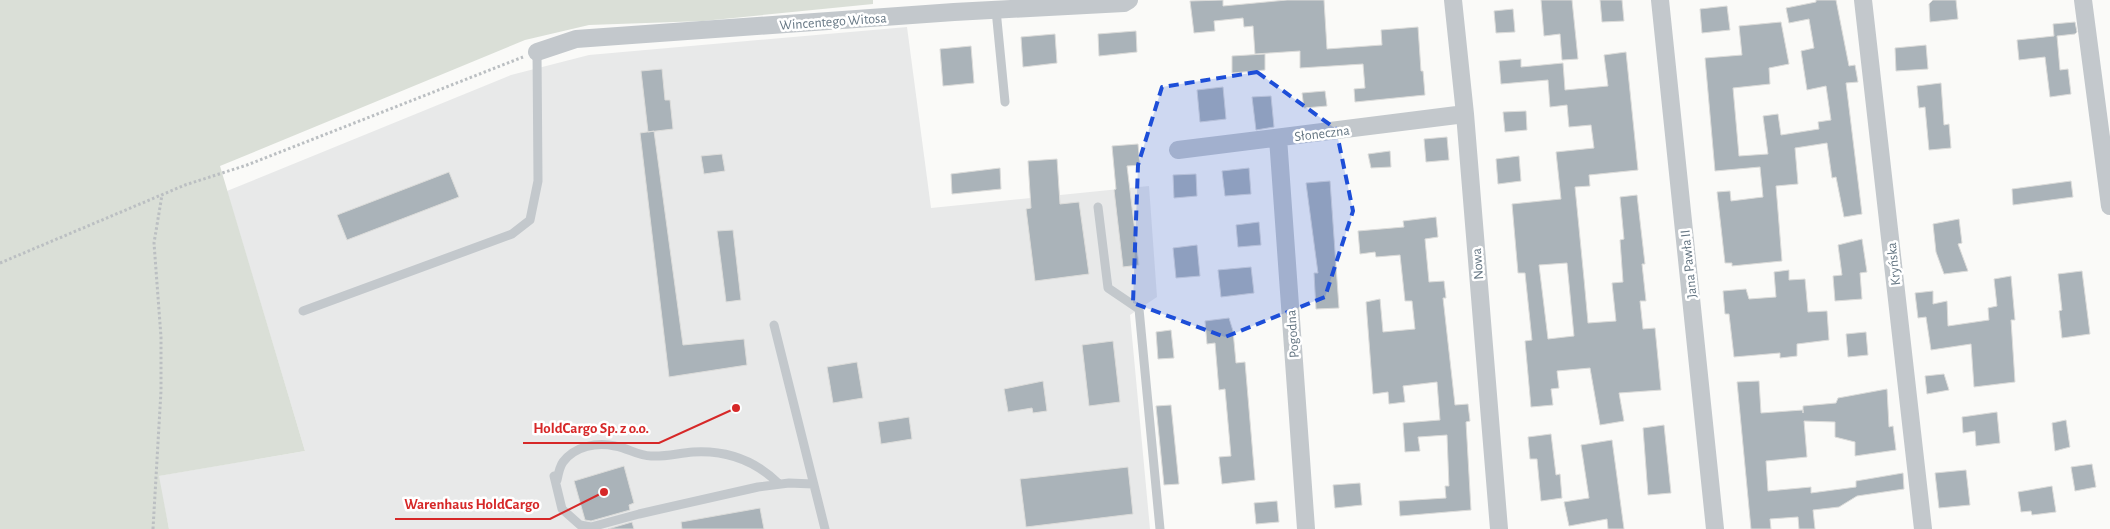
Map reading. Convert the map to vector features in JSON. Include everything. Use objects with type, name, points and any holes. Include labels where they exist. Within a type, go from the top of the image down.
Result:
[{"type":"street","name":"Wincentego Witosa","points":[[538,52],[576,39],[996,10],[1030,4],[1124,3],[1129,0]]},
{"type":"street","name":"Nowa","points":[[1453,0],[1465,114],[1499,529]]},
{"type":"street","name":"Jana Pawła II","points":[[1660,0],[1716,529]]},
{"type":"street","name":"Kryńska","points":[[1863,0],[1923,529]]},
{"type":"street","points":[[2083,0],[2110,206]]},
{"type":"street","name":"Słoneczna","points":[[1178,150],[1465,114]]},
{"type":"street","name":"Pogodna","points":[[1278,138],[1306,529]]},
{"type":"lane","points":[[996,10],[1005,102]]},
{"type":"lane","points":[[303,311],[512,234],[530,220],[538,181],[538,52]]},
{"type":"lane","points":[[1098,207],[1108,288],[1139,310],[1160,529]]},
{"type":"lane","points":[[774,325],[825,529]]},
{"type":"lane","points":[[779,484],[766,471],[729,454],[694,452],[642,456],[616,446],[595,443],[576,451],[562,462],[557,480],[554,476],[562,509],[580,525],[591,527],[639,514],[779,484],[814,484]]},
{"type":"path","points":[[0,263],[162,195],[247,165],[538,52]]},
{"type":"path","points":[[154,529],[161,391],[161,337],[154,243],[162,195]]},
{"type":"highlighted area","points":[[1257,72],[1336,129],[1353,211],[1325,297],[1225,337],[1133,303],[1138,165],[1162,87]]},
{"type":"shaded area","points":[[0,0],[873,0],[873,4],[703,21],[589,25],[525,40],[220,166],[305,451],[159,476],[169,529],[0,529]]},
{"type":"shaded area","points":[[907,27],[931,208],[1149,186],[1157,297],[1130,315],[1150,529],[169,529],[158,476],[305,451],[227,191],[511,75],[589,55]]},
{"type":"building","points":[[1223,0],[1223,6],[1287,0],[1324,0],[1327,49],[1382,45],[1381,30],[1418,27],[1421,71],[1423,71],[1425,95],[1355,102],[1354,89],[1365,88],[1363,64],[1300,68],[1300,51],[1255,54],[1253,26],[1244,27],[1243,18],[1214,21],[1215,31],[1194,33],[1190,1]]},
{"type":"building","points":[[1541,0],[1572,0],[1578,59],[1562,60],[1560,34],[1544,36]]},
{"type":"building","points":[[1600,0],[1622,0],[1624,21],[1602,22]]},
{"type":"building","points":[[1816,0],[1836,0],[1849,66],[1855,65],[1858,82],[1846,83],[1862,214],[1844,217],[1836,177],[1832,178],[1827,143],[1795,148],[1798,184],[1776,186],[1782,261],[1732,266],[1732,263],[1725,263],[1717,192],[1730,191],[1731,201],[1763,197],[1760,167],[1715,171],[1705,58],[1742,55],[1739,26],[1781,22],[1789,64],[1769,68],[1770,84],[1733,88],[1739,156],[1768,154],[1763,116],[1778,114],[1781,135],[1819,129],[1818,122],[1831,120],[1826,86],[1807,90],[1801,51],[1814,48],[1809,19],[1789,23],[1786,8],[1816,2]]},
{"type":"building","points":[[1933,0],[1956,0],[1958,19],[1930,22],[1929,4]]},
{"type":"building","points":[[1727,6],[1730,30],[1702,33],[1700,9]]},
{"type":"building","points":[[1513,9],[1515,32],[1496,33],[1494,11]]},
{"type":"building","points":[[2075,22],[2077,32],[2075,34],[2057,36],[2060,70],[2068,69],[2071,94],[2050,97],[2045,57],[2019,60],[2017,40],[2054,36],[2053,24]]},
{"type":"building","points":[[1136,31],[1137,52],[1099,56],[1098,34]]},
{"type":"building","points":[[1055,34],[1057,63],[1023,67],[1021,37]]},
{"type":"building","points":[[1926,45],[1928,69],[1896,71],[1895,48]]},
{"type":"building","points":[[971,46],[974,83],[943,86],[940,49]]},
{"type":"building","points":[[1626,52],[1638,170],[1589,175],[1590,186],[1575,187],[1588,323],[1616,321],[1612,283],[1623,282],[1620,240],[1624,239],[1620,197],[1637,195],[1645,264],[1642,264],[1646,301],[1640,301],[1643,329],[1655,328],[1661,390],[1619,393],[1624,421],[1600,425],[1590,368],[1557,371],[1559,388],[1551,389],[1553,405],[1531,407],[1525,341],[1532,340],[1525,273],[1518,273],[1512,204],[1561,199],[1556,152],[1594,148],[1591,125],[1569,127],[1567,105],[1550,107],[1548,80],[1501,84],[1499,61],[1521,59],[1521,67],[1563,63],[1565,90],[1608,86],[1604,55]],"holes":[[[1567,263],[1574,336],[1548,339],[1539,265]]]},
{"type":"building","points":[[1265,54],[1265,70],[1232,73],[1232,56]]},
{"type":"building","points":[[662,69],[665,100],[670,100],[673,129],[648,132],[641,71]]},
{"type":"building","points":[[1941,83],[1944,125],[1949,124],[1951,148],[1929,150],[1925,107],[1919,108],[1917,86]]},
{"type":"building","points":[[1223,87],[1226,119],[1200,122],[1197,90]]},
{"type":"building","points":[[1325,91],[1327,106],[1304,108],[1302,93]]},
{"type":"building","points":[[1271,96],[1274,127],[1256,130],[1252,97]]},
{"type":"building","points":[[1526,111],[1527,130],[1505,132],[1503,112]]},
{"type":"building","points":[[654,131],[683,345],[744,339],[747,365],[669,377],[640,133]]},
{"type":"building","points":[[1447,137],[1449,160],[1426,162],[1424,139]]},
{"type":"building","points":[[1138,144],[1140,165],[1127,166],[1139,265],[1123,267],[1114,190],[1116,189],[1112,146]]},
{"type":"building","points":[[1390,151],[1391,167],[1371,168],[1368,154]]},
{"type":"building","points":[[722,154],[725,171],[704,174],[701,156]]},
{"type":"building","points":[[1519,156],[1521,181],[1498,184],[1496,159]]},
{"type":"building","points":[[1057,159],[1060,204],[1079,202],[1089,274],[1035,281],[1026,209],[1031,208],[1028,161]]},
{"type":"building","points":[[1000,168],[1001,189],[952,194],[951,174]]},
{"type":"building","points":[[1249,168],[1251,194],[1225,196],[1222,171]]},
{"type":"building","points":[[449,172],[459,197],[347,240],[337,215]]},
{"type":"building","points":[[1196,174],[1197,196],[1174,198],[1173,175]]},
{"type":"building","points":[[1330,181],[1339,308],[1316,309],[1314,273],[1318,273],[1306,183]]},
{"type":"building","points":[[2071,181],[2073,197],[2013,205],[2012,189]]},
{"type":"building","points":[[1436,217],[1438,237],[1425,239],[1429,282],[1444,281],[1446,298],[1443,298],[1455,405],[1468,404],[1470,421],[1466,422],[1471,510],[1400,516],[1399,501],[1446,498],[1445,486],[1449,486],[1447,435],[1418,437],[1420,451],[1405,452],[1403,423],[1440,420],[1437,382],[1403,386],[1405,402],[1389,404],[1388,392],[1373,394],[1366,302],[1380,299],[1383,332],[1415,329],[1412,301],[1405,301],[1400,255],[1376,257],[1375,252],[1360,254],[1358,231],[1404,227],[1403,221]]},
{"type":"building","points":[[1959,219],[1962,243],[1958,244],[1968,271],[1944,274],[1936,252],[1933,224]]},
{"type":"building","points":[[1259,222],[1261,245],[1238,247],[1236,225]]},
{"type":"building","points":[[733,230],[741,300],[726,302],[717,231]]},
{"type":"building","points":[[1862,239],[1867,272],[1860,273],[1862,299],[1835,301],[1833,276],[1842,275],[1838,245]]},
{"type":"building","points":[[1197,245],[1200,276],[1176,278],[1173,248]]},
{"type":"building","points":[[1251,267],[1254,293],[1221,297],[1218,270]]},
{"type":"building","points":[[1789,270],[1789,280],[1805,279],[1808,312],[1827,311],[1829,340],[1797,344],[1797,356],[1780,358],[1780,353],[1734,357],[1729,314],[1725,314],[1723,291],[1746,289],[1749,299],[1776,297],[1774,272]]},
{"type":"building","points":[[2082,271],[2090,334],[2062,338],[2059,311],[2062,310],[2058,274]]},
{"type":"building","points":[[2011,276],[2015,320],[2011,320],[2015,382],[1974,387],[1971,344],[1931,350],[1926,317],[1918,318],[1915,293],[1933,291],[1933,304],[1947,301],[1948,326],[1989,320],[1988,308],[1997,306],[1994,279]]},
{"type":"building","points":[[1229,318],[1233,331],[1236,363],[1245,362],[1255,480],[1222,484],[1219,457],[1231,456],[1225,389],[1219,390],[1215,343],[1207,344],[1205,321]]},
{"type":"building","points":[[1171,330],[1174,358],[1158,359],[1156,332]]},
{"type":"building","points":[[1866,332],[1868,355],[1848,357],[1846,334]]},
{"type":"building","points":[[1113,341],[1120,402],[1089,406],[1082,345]]},
{"type":"building","points":[[857,362],[863,398],[833,403],[827,367]]},
{"type":"building","points":[[1944,374],[1949,390],[1927,394],[1925,376]]},
{"type":"building","points":[[1043,381],[1047,411],[1033,413],[1032,408],[1008,412],[1004,389]]},
{"type":"building","points":[[1759,381],[1761,413],[1803,410],[1803,406],[1836,403],[1838,398],[1887,389],[1889,427],[1893,426],[1896,450],[1855,456],[1855,442],[1835,437],[1835,422],[1804,421],[1807,457],[1766,461],[1768,491],[1811,487],[1811,493],[1856,487],[1856,481],[1903,473],[1904,489],[1857,496],[1839,507],[1813,510],[1815,529],[1799,529],[1798,517],[1770,519],[1771,529],[1751,529],[1737,382]]},
{"type":"building","points":[[1171,405],[1179,484],[1164,485],[1156,406]]},
{"type":"building","points":[[1997,412],[2000,443],[1976,446],[1975,431],[1963,433],[1962,417]]},
{"type":"building","points":[[909,417],[912,439],[881,444],[878,422]]},
{"type":"building","points":[[2066,420],[2070,447],[2055,451],[2052,423]]},
{"type":"building","points":[[1664,425],[1671,493],[1648,495],[1643,428]]},
{"type":"building","points":[[1551,434],[1556,475],[1560,474],[1562,498],[1541,501],[1537,459],[1530,459],[1528,437]]},
{"type":"building","points":[[1612,440],[1624,529],[1608,529],[1607,519],[1569,526],[1564,502],[1589,498],[1581,445]]},
{"type":"building","points":[[2092,464],[2096,487],[2075,491],[2071,467]]},
{"type":"building","points":[[624,466],[634,503],[629,505],[630,510],[591,521],[585,520],[574,481]]},
{"type":"building","points":[[1128,467],[1133,514],[1026,527],[1020,479]]},
{"type":"building","points":[[1966,470],[1970,505],[1939,508],[1935,473]]},
{"type":"building","points":[[1360,483],[1362,505],[1335,508],[1333,485]]},
{"type":"building","points":[[2052,486],[2056,512],[2032,515],[2031,511],[2021,512],[2018,492]]},
{"type":"building","points":[[1277,501],[1279,522],[1256,524],[1254,503]]},
{"type":"building","points":[[760,508],[764,529],[682,529],[681,522]]},
{"type":"building","points":[[632,522],[634,529],[608,529]]},
{"type":"place","name":"HoldCargo Sp. z o.o.","points":[[736,408]]},
{"type":"place","name":"Warenhaus HoldCargo","points":[[604,492]]}]
